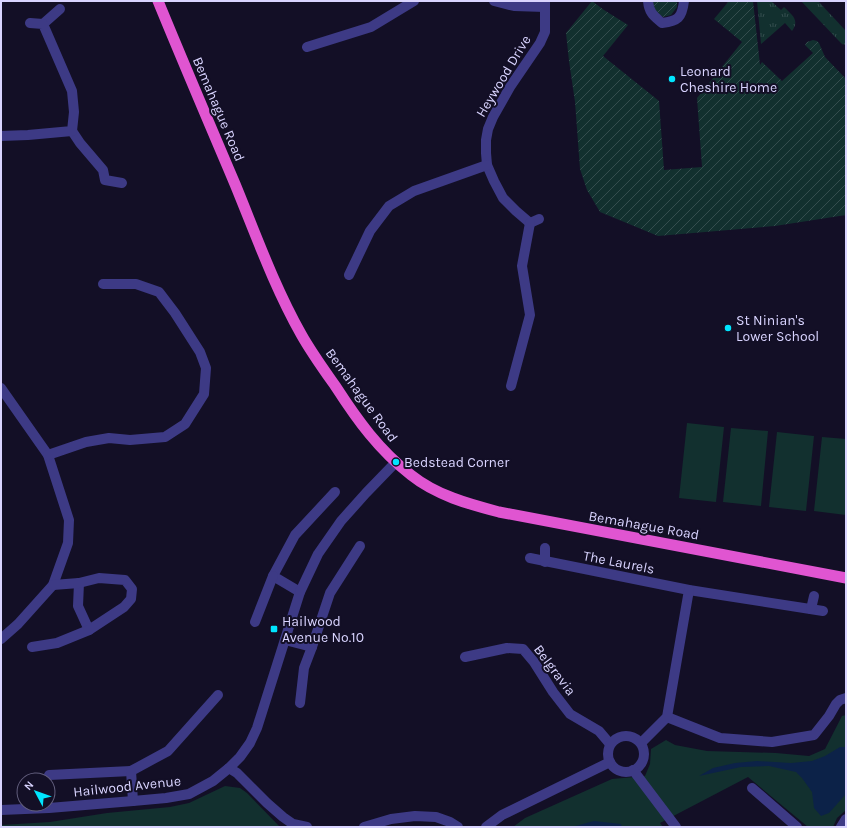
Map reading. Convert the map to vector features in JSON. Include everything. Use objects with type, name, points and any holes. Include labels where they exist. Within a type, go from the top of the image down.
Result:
[{"type":"highway","name":"Bemahague Road","points":[[158,1],[236,186],[264,258],[301,335],[363,426],[376,442],[412,476],[449,497],[499,512],[846,578]]},
{"type":"street","points":[[306,47],[371,27],[414,1]]},
{"type":"street","points":[[494,1],[514,6],[545,4]]},
{"type":"street","points":[[648,1],[652,15],[662,23],[674,21],[681,13],[684,1]]},
{"type":"street","name":"Heywood Drive","points":[[530,223],[503,198],[487,165],[486,147],[488,129],[493,117],[510,87],[540,43],[545,32],[545,4]]},
{"type":"street","points":[[30,23],[43,24],[60,9]]},
{"type":"street","points":[[43,24],[72,91],[74,112],[72,131],[80,143],[103,170],[100,181],[122,183]]},
{"type":"street","points":[[1,136],[72,131]]},
{"type":"street","points":[[349,275],[370,230],[389,206],[414,191],[487,165]]},
{"type":"street","points":[[511,386],[530,315],[522,266],[530,223],[540,218]]},
{"type":"street","points":[[48,455],[86,442],[109,438],[130,440],[165,437],[185,424],[204,394],[206,368],[200,352],[176,313],[159,292],[136,284],[103,284]]},
{"type":"street","points":[[1,388],[48,455],[68,520],[68,543],[53,585],[18,624],[1,639]]},
{"type":"street","name":"Hailwood Avenue","points":[[1,810],[49,808],[133,801],[188,794],[213,781],[229,768],[240,757],[257,728],[300,592],[318,554],[341,521],[396,462]]},
{"type":"street","points":[[255,622],[273,576],[295,535],[335,492]]},
{"type":"street","points":[[300,703],[304,668],[330,593],[360,546]]},
{"type":"street","points":[[545,548],[545,562]]},
{"type":"street","name":"The Laurels","points":[[530,558],[689,590],[823,611]]},
{"type":"street","points":[[273,576],[300,592]]},
{"type":"street","points":[[32,647],[57,643],[88,630],[124,607],[131,598],[132,589],[125,580],[100,578],[79,584],[53,585]]},
{"type":"street","points":[[79,584],[78,606],[88,630]]},
{"type":"street","points":[[641,743],[667,717],[689,590]]},
{"type":"street","points":[[811,609],[814,596]]},
{"type":"street","points":[[285,640],[312,647]]},
{"type":"street","name":"Belgravia","points":[[465,657],[507,648],[522,650],[534,662],[553,692],[570,714],[599,731],[610,744]]},
{"type":"street","points":[[56,775],[130,771],[168,751],[218,695]]},
{"type":"street","points":[[667,717],[720,738],[772,742],[814,735],[829,716],[836,704],[840,700],[846,698]]},
{"type":"street","points":[[631,736],[636,739],[641,743],[644,753],[641,763],[634,770],[628,772],[617,770],[610,762],[607,752],[610,744],[619,737],[631,736]]},
{"type":"street","points":[[486,827],[502,815],[610,762]]},
{"type":"street","points":[[229,768],[237,773],[283,817],[293,824],[307,827]]},
{"type":"street","points":[[634,770],[676,827]]},
{"type":"street","points":[[130,771],[133,801]]},
{"type":"street","points":[[752,788],[798,827]]},
{"type":"street","points":[[364,827],[391,819],[415,816],[436,817],[450,822],[458,827]]},
{"type":"street","points":[[841,827],[846,819]]},
{"type":"green space","points":[[592,1],[628,25],[603,56],[659,101],[664,170],[702,167],[697,98],[742,42],[714,19],[729,1],[753,1],[760,65],[762,62],[782,81],[813,53],[805,45],[807,42],[813,40],[817,41],[825,57],[846,79],[846,215],[775,226],[658,236],[600,212],[587,190],[580,169],[575,102],[566,33]]},
{"type":"green space","points":[[653,1],[677,1],[677,7],[671,15],[663,17],[654,10]]},
{"type":"green space","points":[[757,1],[771,1],[781,10],[784,7],[792,15],[795,21],[792,31],[785,23],[761,44]]},
{"type":"green space","points":[[801,1],[818,1],[846,31],[846,45],[842,44]]},
{"type":"green space","points":[[687,423],[724,427],[716,502],[679,498]]},
{"type":"green space","points":[[731,428],[768,431],[761,506],[723,502]]},
{"type":"green space","points":[[777,432],[814,436],[806,511],[769,507]]},
{"type":"green space","points":[[822,437],[846,439],[846,515],[814,511]]},
{"type":"green space","points":[[846,715],[846,810],[837,818],[833,827],[808,827],[748,777],[660,823],[663,827],[513,827],[525,818],[612,779],[645,776],[650,764],[651,749],[666,740],[675,745],[707,751],[776,753],[809,756],[825,749],[842,716]]},
{"type":"green space","points":[[225,786],[240,788],[247,793],[280,827],[1,827],[1,825],[50,822],[107,813],[170,807],[189,803]]},
{"type":"water","points":[[840,747],[846,747],[846,794],[829,813],[821,816],[814,808],[812,792],[796,772],[769,766],[741,767],[699,776],[713,768],[735,763],[757,761],[791,763],[812,761],[825,756]]},
{"type":"water","points":[[594,821],[621,824],[622,827],[572,827]]},
{"type":"place","name":"Leonard Cheshire Home","points":[[672,79]]},
{"type":"place","name":"St Ninian's Lower School","points":[[728,328]]},
{"type":"place","name":"Bedstead Corner","points":[[396,462]]},
{"type":"place","name":"Hailwood Avenue No.10","points":[[274,629]]}]
